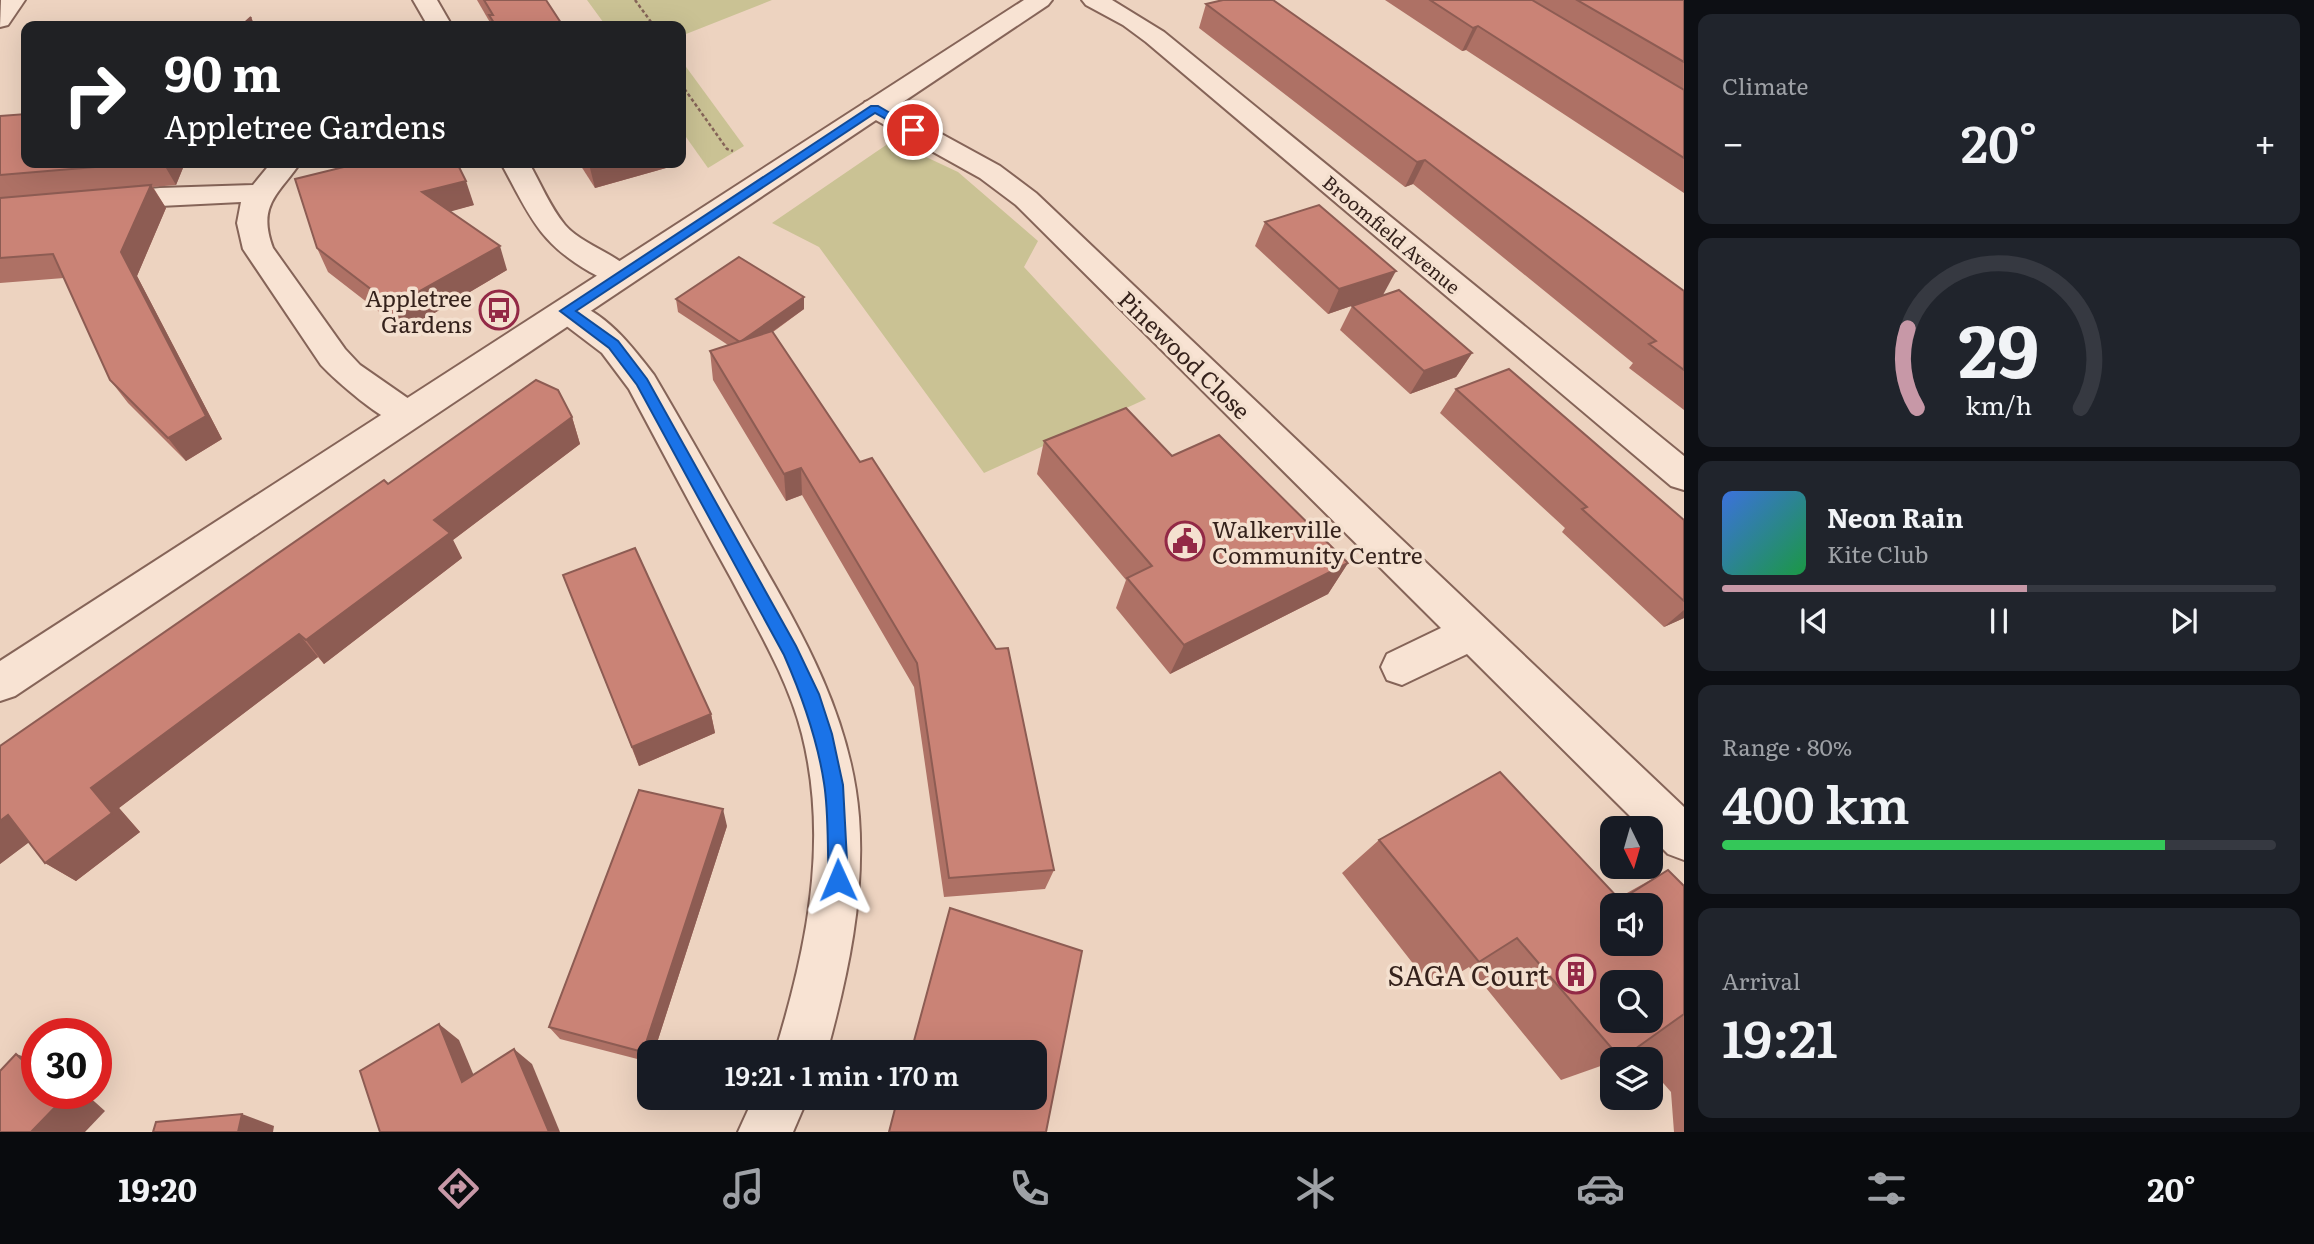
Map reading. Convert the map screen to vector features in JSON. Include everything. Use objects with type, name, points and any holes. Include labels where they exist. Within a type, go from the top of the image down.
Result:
[{"type":"street","points":[[425,0],[437,21]]},
{"type":"street","points":[[0,684],[1040,0]]},
{"type":"street","name":"Broomfield Avenue","points":[[1094,0],[1131,20],[1154,37],[1684,476]]},
{"type":"street","name":"Pinewood Close","points":[[874,108],[989,172],[1026,199],[1684,838]]},
{"type":"street","points":[[282,168],[260,193],[250,222],[251,234],[332,357],[348,373],[407,415]]},
{"type":"street","points":[[518,168],[552,230],[578,252],[620,276]]},
{"type":"street","points":[[0,212],[160,197],[260,193]]},
{"type":"street","points":[[567,311],[614,345],[642,383],[790,651],[810,694],[823,734],[834,785],[838,880],[818,998],[805,1040]]},
{"type":"street","points":[[1402,667],[1472,632]]},
{"type":"street","points":[[765,1132],[776,1110]]},
{"type":"path","points":[[635,0],[650,21]]},
{"type":"path","points":[[686,91],[727,149],[777,172]]},
{"type":"shaded area","points":[[587,0],[772,0],[686,34],[686,21],[602,21]]},
{"type":"shaded area","points":[[686,67],[744,146],[708,168],[686,137]]},
{"type":"shaded area","points":[[892,141],[958,172],[1038,241],[1024,267],[1146,399],[984,473],[819,247],[772,223]]},
{"type":"building","points":[[484,0],[546,0],[560,21],[493,21],[489,15],[493,15]]},
{"type":"building","points":[[1223,0],[1273,0],[1684,291],[1684,370],[1649,344],[1656,341],[1425,160],[1417,162],[1206,4]]},
{"type":"building","points":[[1430,0],[1532,0],[1684,90],[1684,158],[1478,26],[1473,28]]},
{"type":"building","points":[[1577,0],[1684,0],[1684,62]]},
{"type":"building","points":[[21,114],[21,168],[83,168],[0,175],[0,116]]},
{"type":"building","points":[[340,168],[460,168],[466,181],[422,192],[500,246],[393,306],[317,248],[295,179]]},
{"type":"building","points":[[151,185],[121,252],[206,416],[168,438],[110,380],[53,254],[0,258],[0,198]]},
{"type":"building","points":[[1319,205],[1396,271],[1339,289],[1265,222]]},
{"type":"building","points":[[739,257],[804,297],[740,342],[676,299]]},
{"type":"building","points":[[1399,290],[1472,353],[1424,371],[1352,306]]},
{"type":"building","points":[[772,331],[860,462],[872,458],[996,649],[1008,648],[1054,870],[949,878],[917,663],[801,468],[784,474],[710,351]]},
{"type":"building","points":[[1509,369],[1684,520],[1684,601],[1582,509],[1587,507],[1456,389]]},
{"type":"building","points":[[536,380],[558,390],[572,417],[434,520],[450,533],[306,640],[299,634],[91,788],[112,813],[45,863],[8,815],[0,821],[0,746],[384,480],[388,484]]},
{"type":"building","name":"Walkerville Community Centre","points":[[1126,408],[1172,456],[1219,435],[1348,563],[1184,645],[1127,578],[1152,566],[1044,441]]},
{"type":"building","points":[[635,548],[711,714],[632,747],[563,575]]},
{"type":"building","points":[[1500,772],[1613,893],[1600,893],[1600,956],[1663,956],[1663,893],[1631,893],[1654,879],[1663,879],[1663,873],[1668,870],[1684,886],[1684,1014],[1663,1029],[1663,970],[1600,970],[1600,1033],[1657,1033],[1638,1047],[1611,1047],[1517,938],[1479,962],[1379,840]]},
{"type":"building","points":[[639,790],[723,809],[647,1040],[637,1040],[637,1050],[549,1027]]},
{"type":"building","points":[[950,908],[1082,951],[1046,1132],[889,1132],[895,1110],[1047,1110],[1047,1040],[914,1040]]},
{"type":"building","points":[[439,1024],[462,1082],[514,1049],[549,1132],[380,1132],[360,1071]]},
{"type":"building","points":[[16,1054],[21,1059],[21,1109],[53,1109],[31,1132],[0,1132],[0,1071]]},
{"type":"building","points":[[242,1114],[238,1132],[153,1132],[156,1122]]},
{"type":"place","name":"Appletree Gardens","points":[[499,310]]},
{"type":"place","name":"Walkerville Community Centre","points":[[1185,541]]},
{"type":"place","name":"SAGA Court","points":[[1576,974]]},
{"type":"route","points":[[838,880],[838,829],[834,785],[823,734],[810,694],[790,651],[627,359],[614,345],[567,311],[874,108],[913,130]]}]
